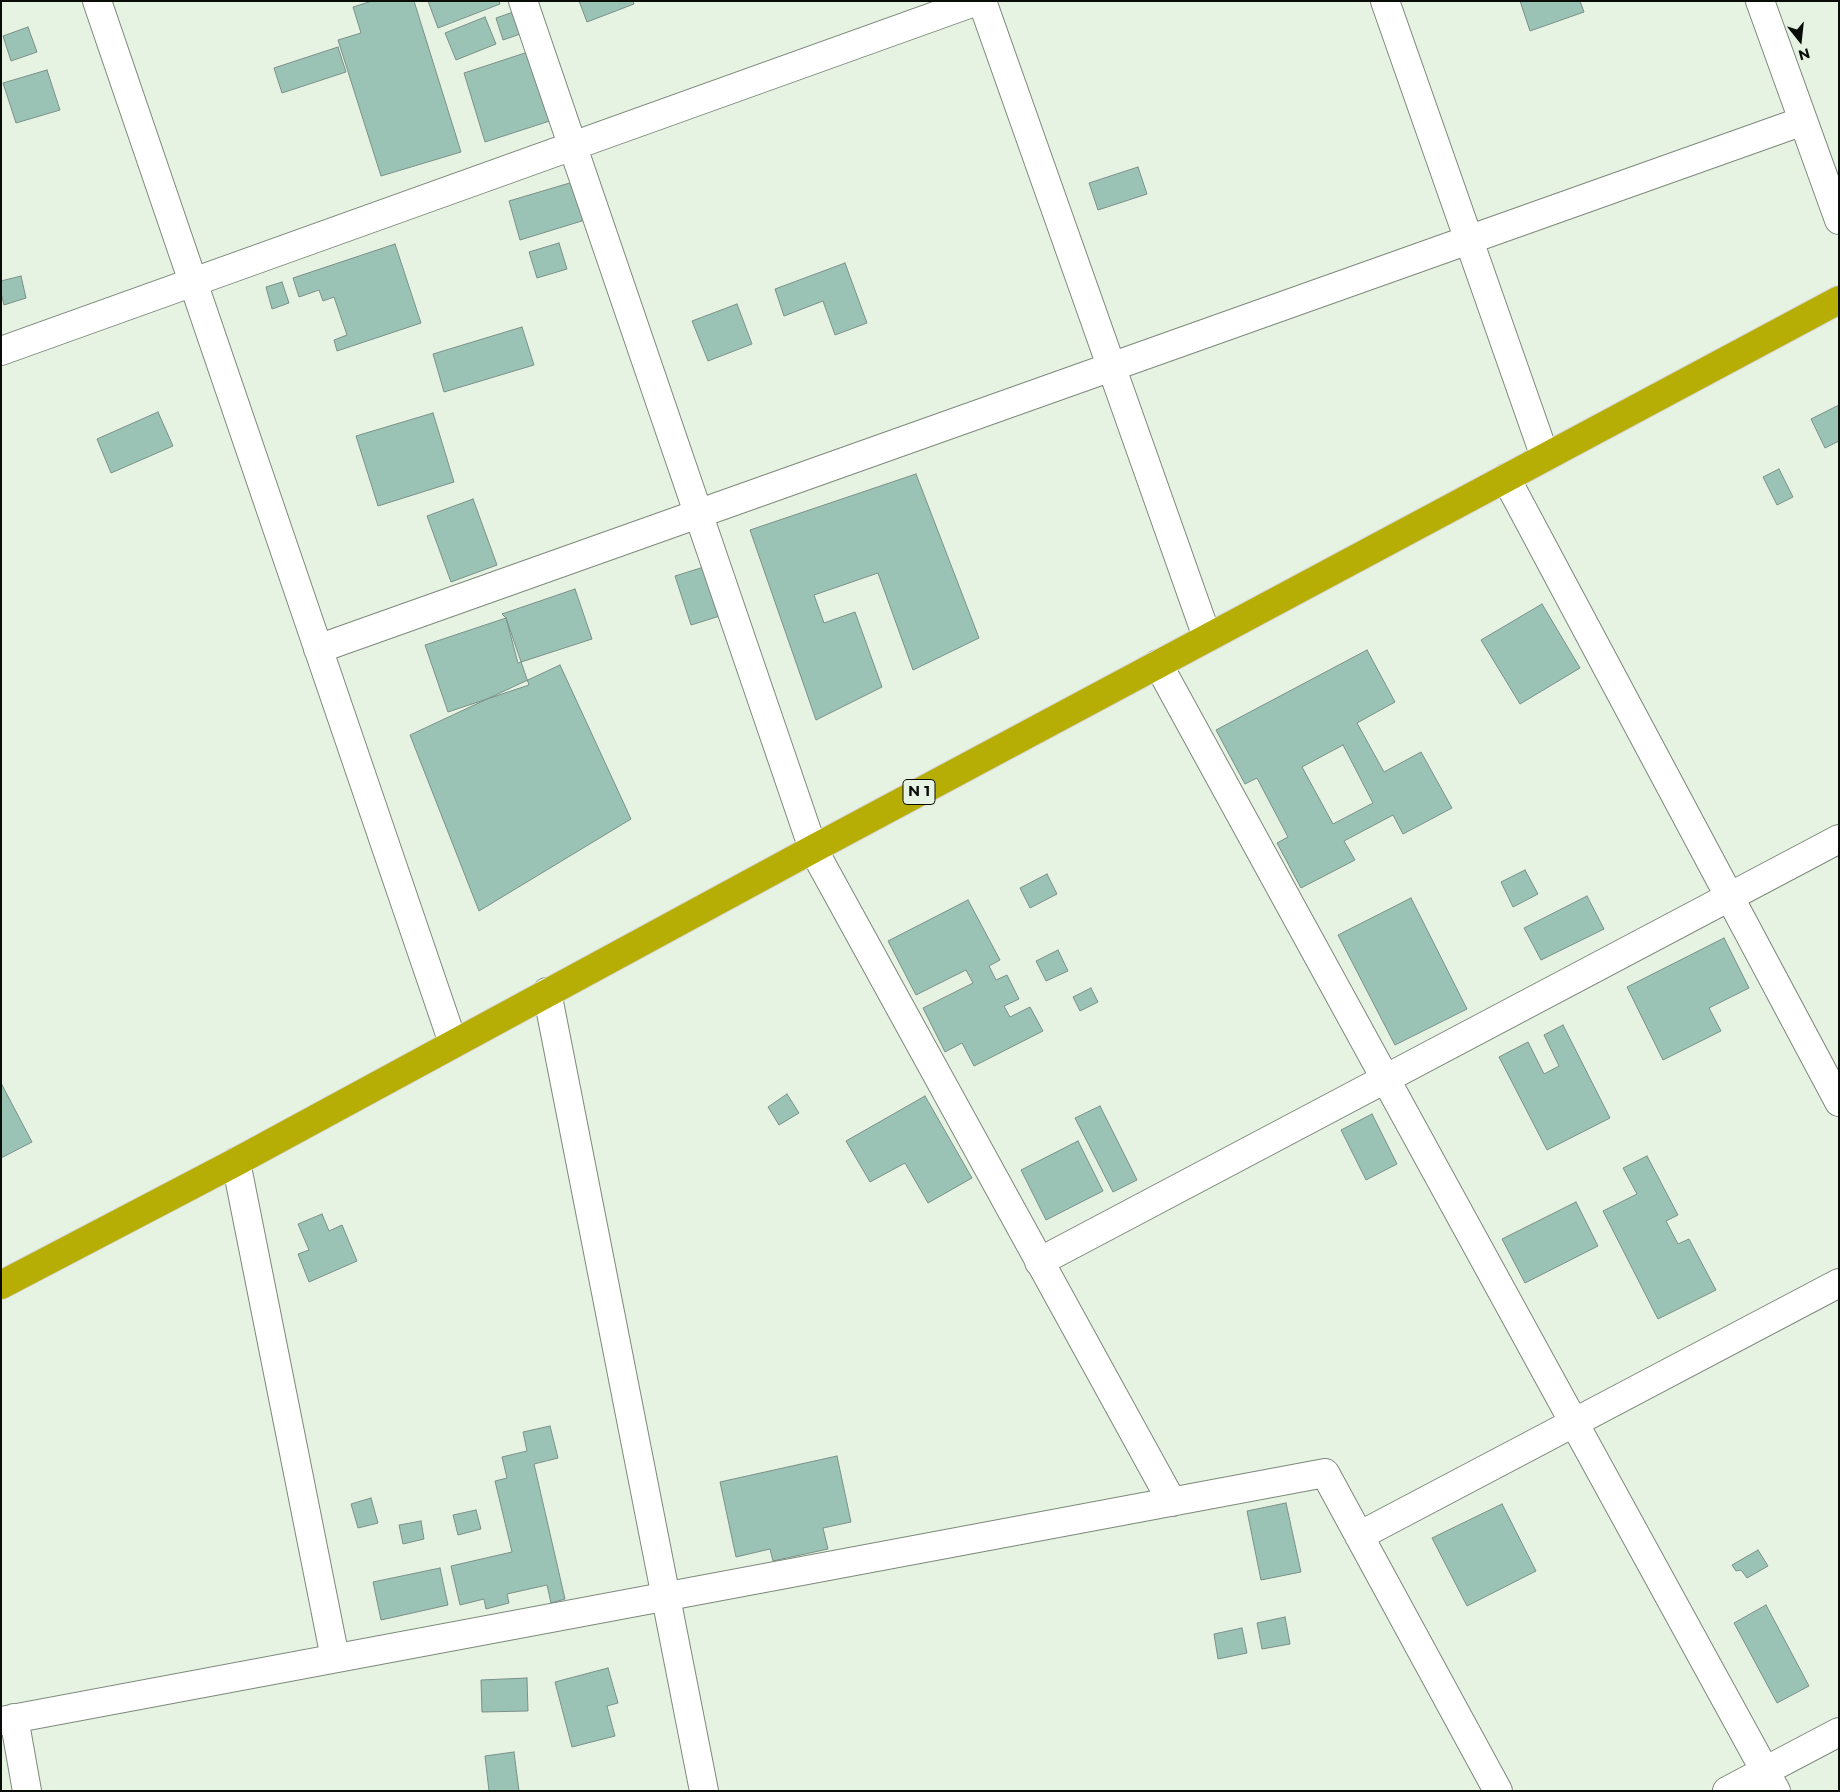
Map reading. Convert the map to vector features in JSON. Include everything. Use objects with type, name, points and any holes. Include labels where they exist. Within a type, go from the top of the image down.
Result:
[{"type":"highway","name":"N 1","points":[[1,1285],[236,1162],[547,992],[1207,637],[1839,300]]},
{"type":"street","points":[[97,1],[453,1043]]},
{"type":"street","points":[[523,1],[813,849],[1172,1502]]},
{"type":"street","points":[[1,351],[977,1]]},
{"type":"street","points":[[982,1],[1207,637]]},
{"type":"street","points":[[1385,1],[1544,457]]},
{"type":"street","points":[[1760,1],[1839,220]]},
{"type":"street","points":[[318,650],[1803,121]]},
{"type":"street","points":[[1506,478],[1839,1102]]},
{"type":"street","points":[[1158,664],[1770,1781]]},
{"type":"street","points":[[1039,1262],[1839,839]]},
{"type":"street","points":[[547,992],[704,1791]]},
{"type":"street","points":[[236,1162],[335,1658]]},
{"type":"street","points":[[1359,1536],[1839,1283]]},
{"type":"street","points":[[28,1791],[7,1720],[1325,1473],[1498,1791]]},
{"type":"street","points":[[1727,1791],[1770,1781],[1839,1732]]},
{"type":"building","points":[[372,1],[414,1],[461,152],[381,176],[338,40],[361,33],[353,7]]},
{"type":"building","points":[[428,1],[499,1],[500,4],[438,28]]},
{"type":"building","points":[[579,1],[633,1],[634,4],[587,22]]},
{"type":"building","points":[[1520,1],[1580,1],[1584,12],[1530,31]]},
{"type":"building","points":[[519,10],[526,32],[503,40],[496,18]]},
{"type":"building","points":[[485,17],[496,44],[456,60],[445,33]]},
{"type":"building","points":[[28,27],[37,52],[11,61],[3,36]]},
{"type":"building","points":[[338,47],[346,72],[282,93],[274,68]]},
{"type":"building","points":[[537,49],[559,118],[485,142],[464,73]]},
{"type":"building","points":[[47,70],[60,110],[16,123],[3,83]]},
{"type":"building","points":[[1138,167],[1147,194],[1098,210],[1089,183]]},
{"type":"building","points":[[573,182],[585,220],[520,240],[509,201]]},
{"type":"building","points":[[559,243],[567,269],[537,278],[529,252]]},
{"type":"building","points":[[395,244],[421,323],[337,351],[334,340],[347,335],[334,297],[323,301],[319,290],[299,297],[293,278]]},
{"type":"building","points":[[845,263],[867,323],[835,335],[823,301],[784,316],[775,289]]},
{"type":"building","points":[[21,276],[26,298],[4,305],[1,281]]},
{"type":"building","points":[[282,282],[289,303],[272,309],[266,287]]},
{"type":"building","points":[[737,304],[752,344],[708,361],[692,321]]},
{"type":"building","points":[[522,327],[534,365],[444,392],[433,354]]},
{"type":"building","points":[[1839,405],[1839,441],[1825,448],[1811,419]]},
{"type":"building","points":[[158,412],[173,446],[111,473],[97,439]]},
{"type":"building","points":[[433,413],[454,482],[378,506],[356,436]]},
{"type":"building","points":[[1779,469],[1793,497],[1777,505],[1763,477]]},
{"type":"building","points":[[916,474],[979,638],[913,670],[878,573],[814,595],[824,623],[855,612],[882,687],[816,720],[750,530]]},
{"type":"building","points":[[473,499],[497,565],[451,582],[427,516]]},
{"type":"building","points":[[707,566],[723,615],[691,625],[675,576]]},
{"type":"building","points":[[575,589],[592,639],[518,663],[506,618],[502,614]]},
{"type":"building","points":[[1542,604],[1580,668],[1520,704],[1481,640]]},
{"type":"building","points":[[506,618],[529,685],[448,712],[425,645]]},
{"type":"building","points":[[1367,650],[1395,702],[1357,723],[1384,772],[1421,752],[1452,808],[1403,834],[1393,815],[1344,841],[1355,860],[1301,888],[1277,843],[1288,837],[1257,778],[1245,784],[1216,730]],"holes":[[[1343,745],[1373,803],[1333,824],[1302,767]]]},
{"type":"building","points":[[560,665],[631,819],[479,911],[410,735]]},
{"type":"building","points":[[1525,870],[1538,894],[1513,907],[1501,882]]},
{"type":"building","points":[[1047,874],[1057,894],[1030,908],[1020,888]]},
{"type":"building","points":[[1587,896],[1604,929],[1541,960],[1524,928]]},
{"type":"building","points":[[1411,898],[1467,1009],[1395,1045],[1338,935]]},
{"type":"building","points":[[968,900],[1000,960],[989,966],[996,980],[1007,975],[1019,999],[1004,1006],[1010,1017],[1030,1007],[1043,1031],[974,1066],[962,1043],[945,1052],[923,1008],[973,983],[966,970],[916,995],[888,941]]},
{"type":"building","points":[[1724,938],[1749,988],[1709,1008],[1721,1031],[1663,1060],[1627,987]]},
{"type":"building","points":[[1058,950],[1068,971],[1046,981],[1036,961]]},
{"type":"building","points":[[1091,988],[1098,1002],[1080,1011],[1073,997]]},
{"type":"building","points":[[1563,1025],[1610,1118],[1547,1150],[1499,1057],[1528,1042],[1544,1074],[1559,1066],[1544,1035]]},
{"type":"building","points":[[1,1083],[32,1142],[1,1158]]},
{"type":"building","points":[[787,1094],[799,1113],[779,1125],[768,1107]]},
{"type":"building","points":[[925,1096],[972,1178],[928,1203],[905,1163],[870,1182],[846,1141]]},
{"type":"building","points":[[1100,1106],[1137,1180],[1113,1192],[1075,1118]]},
{"type":"building","points":[[1372,1114],[1397,1164],[1366,1180],[1341,1130]]},
{"type":"building","points":[[1078,1141],[1103,1191],[1046,1220],[1021,1170]]},
{"type":"building","points":[[1647,1156],[1678,1215],[1666,1221],[1678,1244],[1689,1239],[1716,1290],[1658,1319],[1603,1211],[1637,1194],[1623,1168]]},
{"type":"building","points":[[1576,1202],[1598,1246],[1525,1283],[1502,1239]]},
{"type":"building","points":[[322,1214],[329,1231],[342,1225],[357,1261],[309,1282],[298,1254],[309,1250],[298,1224]]},
{"type":"building","points":[[550,1426],[558,1458],[534,1464],[565,1599],[551,1603],[547,1585],[507,1594],[509,1603],[486,1609],[484,1599],[460,1605],[451,1566],[512,1552],[495,1481],[507,1478],[502,1457],[527,1451],[523,1432]]},
{"type":"building","points":[[837,1456],[851,1522],[823,1528],[828,1549],[773,1561],[770,1549],[736,1557],[720,1482]]},
{"type":"building","points":[[371,1498],[378,1523],[358,1528],[351,1504]]},
{"type":"building","points":[[1286,1503],[1301,1572],[1261,1580],[1247,1511]]},
{"type":"building","points":[[1502,1504],[1536,1571],[1467,1606],[1432,1538]]},
{"type":"building","points":[[476,1510],[481,1529],[458,1535],[453,1515]]},
{"type":"building","points":[[421,1521],[424,1539],[403,1544],[399,1525]]},
{"type":"building","points":[[1758,1550],[1768,1566],[1747,1578],[1741,1570],[1736,1571],[1732,1565]]},
{"type":"building","points":[[440,1568],[448,1605],[381,1620],[373,1582]]},
{"type":"building","points":[[1766,1605],[1809,1686],[1777,1703],[1734,1623]]},
{"type":"building","points":[[1285,1617],[1290,1644],[1262,1649],[1257,1623]]},
{"type":"building","points":[[1242,1628],[1247,1653],[1218,1659],[1214,1634]]},
{"type":"building","points":[[608,1668],[618,1703],[607,1706],[615,1736],[572,1747],[555,1682]]},
{"type":"building","points":[[527,1678],[528,1711],[482,1712],[481,1680]]},
{"type":"building","points":[[514,1752],[519,1791],[489,1791],[485,1756]]}]
